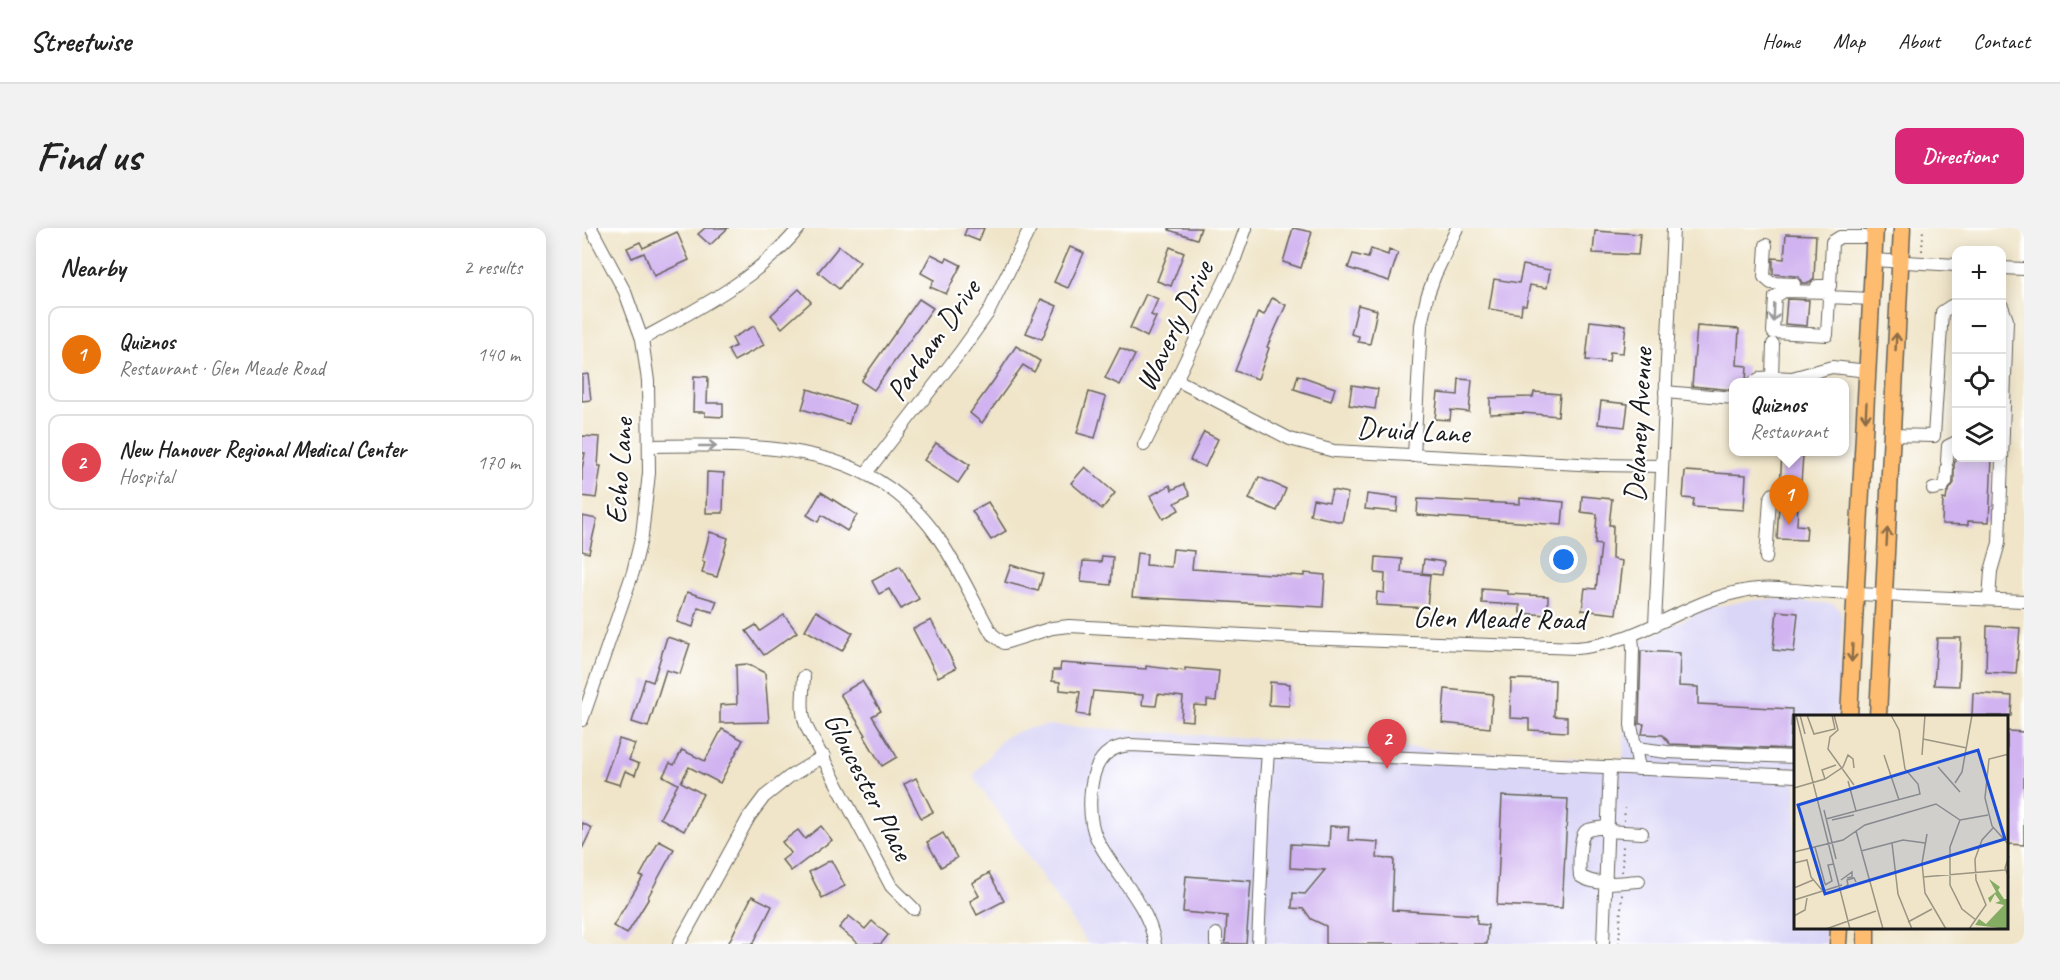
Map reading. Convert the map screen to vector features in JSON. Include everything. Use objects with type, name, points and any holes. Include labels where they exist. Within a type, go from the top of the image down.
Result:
[{"type":"main road","points":[[1878,715],[1902,228]]},
{"type":"main road","points":[[1849,715],[1875,233]]},
{"type":"main road","points":[[1838,944],[1839,929]]},
{"type":"street","name":"Echo Lane","points":[[582,720],[633,572],[646,505],[649,446],[648,381],[642,339],[625,292],[591,228]]},
{"type":"street","points":[[642,339],[733,288],[747,278],[799,228]]},
{"type":"street","name":"Parham Drive","points":[[866,473],[961,351],[987,312],[1030,228]]},
{"type":"street","name":"Waverly Drive","points":[[1144,445],[1233,264],[1246,228]]},
{"type":"street","points":[[1414,456],[1421,325],[1435,275],[1457,228]]},
{"type":"street","name":"Delaney Avenue","points":[[1655,625],[1672,228]]},
{"type":"street","points":[[1766,245],[1764,277],[1771,283],[1830,286],[1832,242],[1840,237],[1875,233]]},
{"type":"street","points":[[1874,260],[1952,265]]},
{"type":"street","points":[[2006,268],[2024,269]]},
{"type":"street","points":[[1784,291],[1829,292],[1829,297],[1827,335],[1773,332],[1775,297],[1784,291]]},
{"type":"street","points":[[1829,297],[1871,299]]},
{"type":"street","points":[[1934,436],[1942,312],[1952,306]]},
{"type":"street","points":[[2006,318],[2006,343]]},
{"type":"street","points":[[1772,377],[1773,345]]},
{"type":"street","points":[[2003,408],[2006,354]]},
{"type":"street","points":[[1761,378],[1792,378],[1832,367],[1868,370]]},
{"type":"street","name":"Druid Lane","points":[[1177,380],[1290,439],[1334,451],[1598,465],[1662,466]]},
{"type":"street","points":[[1665,393],[1729,398]]},
{"type":"street","points":[[1892,435],[1952,436]]},
{"type":"street","points":[[1933,489],[1942,487],[1946,482],[1948,446],[1952,444]]},
{"type":"street","points":[[649,446],[766,448],[829,459],[866,473]]},
{"type":"street","points":[[1989,599],[1991,571],[1999,543],[2001,462]]},
{"type":"street","name":"Glen Meade Road","points":[[866,473],[903,498],[927,524],[939,539],[992,634],[1001,642],[1010,643],[1032,633],[1069,626],[1555,648],[1591,647],[1632,636],[1704,602],[1743,590],[1765,588],[1884,596],[2024,601]]},
{"type":"street","points":[[1766,558],[1770,499],[1773,494]]},
{"type":"street","points":[[1632,636],[1631,724],[1639,769]]},
{"type":"street","name":"Gloucester Place","points":[[804,677],[803,717],[891,886],[914,909]]},
{"type":"street","points":[[1155,944],[1154,935],[1141,906],[1097,841],[1092,828],[1091,797],[1097,766],[1105,754],[1116,747],[1130,745],[1794,776]]},
{"type":"street","points":[[1636,748],[1667,752],[1794,757]]},
{"type":"street","points":[[1258,944],[1268,752]]},
{"type":"street","points":[[679,944],[748,817],[764,797],[789,777],[824,756]]},
{"type":"street","points":[[1602,943],[1610,767]]},
{"type":"street","points":[[1640,881],[1605,883],[1583,878],[1579,871],[1584,833],[1588,830],[1606,829],[1642,833]]},
{"type":"path","points":[[1922,254],[1923,228]]},
{"type":"shaded area","points":[[1778,599],[1834,604],[1839,609],[1842,619],[1837,715],[1794,715],[1794,929],[1826,929],[1825,944],[1088,944],[973,776],[1003,738],[1025,729],[1048,725],[1623,762],[1628,648],[1706,609],[1750,600]]},
{"type":"building","points":[[705,228],[728,228],[710,245],[698,234]]},
{"type":"building","points":[[967,228],[984,228],[979,241],[964,235]]},
{"type":"building","points":[[1169,228],[1201,228],[1197,239],[1169,230]]},
{"type":"building","points":[[1293,228],[1312,232],[1301,268],[1283,262]]},
{"type":"building","points":[[1595,231],[1640,234],[1638,255],[1593,253]]},
{"type":"building","points":[[677,232],[689,260],[654,276],[644,253],[632,258],[627,248],[640,242],[643,248]]},
{"type":"building","points":[[1786,234],[1816,235],[1814,279],[1809,283],[1802,283],[1799,277],[1795,276],[1773,274],[1773,258],[1784,259]]},
{"type":"building","points":[[839,246],[860,262],[839,289],[818,272]]},
{"type":"building","points":[[1070,247],[1084,253],[1068,288],[1054,282]]},
{"type":"building","points":[[1170,247],[1184,253],[1171,286],[1157,281]]},
{"type":"building","points":[[1371,249],[1388,255],[1389,250],[1398,253],[1389,281],[1348,268],[1353,254],[1368,258]]},
{"type":"building","points":[[931,254],[961,265],[946,294],[930,287],[934,280],[921,273]]},
{"type":"building","points":[[1523,265],[1550,270],[1547,288],[1530,285],[1526,305],[1522,305],[1521,314],[1489,309],[1494,279],[1519,283]]},
{"type":"building","points":[[799,289],[811,302],[782,328],[771,315]]},
{"type":"building","points":[[1146,294],[1158,299],[1151,315],[1156,317],[1147,337],[1130,328]]},
{"type":"building","points":[[1272,298],[1286,305],[1267,347],[1269,348],[1258,379],[1235,371],[1258,312],[1264,315]]},
{"type":"building","points":[[919,299],[933,308],[874,390],[861,381]]},
{"type":"building","points":[[1041,299],[1057,306],[1042,339],[1026,333]]},
{"type":"building","points":[[1787,299],[1809,300],[1807,326],[1785,324]]},
{"type":"building","points":[[1358,305],[1377,310],[1370,344],[1358,342],[1359,336],[1351,334]]},
{"type":"building","points":[[1590,321],[1626,325],[1623,353],[1610,352],[1609,362],[1586,360]]},
{"type":"building","points":[[754,326],[764,345],[734,361],[728,350],[736,346],[732,338]]},
{"type":"building","points":[[1697,326],[1739,329],[1737,365],[1747,366],[1746,378],[1729,378],[1729,390],[1692,386]]},
{"type":"building","points":[[1016,346],[1040,361],[1034,372],[1023,365],[982,423],[970,413]]},
{"type":"building","points":[[1120,348],[1135,355],[1120,385],[1105,378]]},
{"type":"building","points":[[588,374],[591,400],[582,401],[582,375]]},
{"type":"building","points":[[1298,375],[1335,388],[1331,401],[1294,389]]},
{"type":"building","points":[[694,376],[708,377],[707,403],[723,403],[723,417],[705,416],[705,412],[693,412]]},
{"type":"building","points":[[1459,379],[1472,380],[1469,412],[1451,410],[1450,420],[1435,419],[1438,393],[1458,395]]},
{"type":"building","points":[[1352,385],[1378,389],[1375,409],[1349,405]]},
{"type":"building","points":[[808,389],[855,405],[849,424],[802,409]]},
{"type":"building","points":[[1089,392],[1106,397],[1095,438],[1077,433]]},
{"type":"building","points":[[1534,392],[1560,394],[1558,416],[1523,413],[1490,414],[1490,398],[1533,397]]},
{"type":"building","points":[[1601,401],[1628,404],[1625,427],[1598,424]]},
{"type":"building","points":[[1204,432],[1218,439],[1205,467],[1190,460]]},
{"type":"building","points":[[582,436],[600,437],[598,466],[601,466],[596,498],[582,496],[582,469],[585,453],[582,453]]},
{"type":"building","points":[[936,443],[970,465],[958,483],[924,460]]},
{"type":"building","points":[[1782,456],[1803,456],[1797,525],[1807,526],[1806,540],[1777,539]]},
{"type":"building","points":[[1955,462],[1992,462],[1989,522],[1968,521],[1968,525],[1942,524],[1943,499],[1946,500],[1947,493],[1954,483]]},
{"type":"building","points":[[1085,467],[1115,493],[1102,509],[1071,483]]},
{"type":"building","points":[[1685,471],[1746,475],[1744,510],[1693,507],[1694,499],[1683,498]]},
{"type":"building","points":[[707,472],[724,473],[723,513],[706,513]]},
{"type":"building","points":[[1259,477],[1286,489],[1277,511],[1249,499]]},
{"type":"building","points":[[1184,484],[1190,495],[1175,503],[1179,510],[1163,519],[1150,496],[1170,485],[1172,490]]},
{"type":"building","points":[[1332,490],[1348,493],[1342,522],[1310,515],[1313,499],[1329,502]]},
{"type":"building","points":[[821,492],[857,515],[847,531],[822,515],[818,522],[807,515]]},
{"type":"building","points":[[1367,494],[1398,498],[1397,512],[1365,509]]},
{"type":"building","points":[[1582,496],[1612,499],[1609,525],[1613,525],[1612,559],[1622,561],[1616,614],[1582,610],[1585,588],[1596,589],[1601,545],[1595,544],[1597,514],[1581,512]]},
{"type":"building","points":[[1520,498],[1564,502],[1562,525],[1417,515],[1418,499],[1520,504]]},
{"type":"building","points":[[988,502],[1006,531],[991,540],[972,511]]},
{"type":"building","points":[[582,516],[597,519],[589,553],[582,551]]},
{"type":"building","points":[[710,532],[728,538],[717,577],[702,573],[705,562],[702,561]]},
{"type":"building","points":[[1173,549],[1194,551],[1192,569],[1304,576],[1304,573],[1325,575],[1323,607],[1132,597],[1137,553],[1147,554],[1146,565],[1171,567]]},
{"type":"building","points":[[1102,556],[1113,557],[1111,585],[1081,582],[1083,561],[1101,562]]},
{"type":"building","points":[[1376,557],[1402,559],[1401,572],[1430,575],[1427,608],[1376,605],[1377,592],[1384,593],[1385,574],[1375,573]]},
{"type":"building","points":[[1424,559],[1444,562],[1442,575],[1422,573]]},
{"type":"building","points":[[1011,565],[1043,574],[1038,591],[1005,582]]},
{"type":"building","points":[[900,566],[919,599],[901,609],[889,589],[879,594],[872,581]]},
{"type":"building","points":[[1482,589],[1508,591],[1508,594],[1548,596],[1548,615],[1520,613],[1520,605],[1482,603]]},
{"type":"building","points":[[687,592],[717,601],[713,612],[698,608],[693,627],[677,622]]},
{"type":"building","points":[[816,611],[853,633],[842,651],[805,630]]},
{"type":"building","points":[[1777,611],[1798,613],[1794,652],[1773,650]]},
{"type":"building","points":[[784,615],[797,632],[764,655],[746,631],[756,625],[760,631]]},
{"type":"building","points":[[931,620],[956,668],[938,677],[913,629]]},
{"type":"building","points":[[1987,626],[2020,628],[2016,674],[1986,672]]},
{"type":"building","points":[[667,637],[690,644],[680,674],[666,670],[648,727],[632,722],[645,679],[653,682]]},
{"type":"building","points":[[1937,638],[1961,638],[1959,686],[1934,685]]},
{"type":"building","points":[[1641,651],[1680,653],[1679,686],[1698,687],[1698,704],[1792,709],[1790,749],[1670,744],[1663,735],[1642,734],[1644,724],[1639,724]]},
{"type":"building","points":[[1061,663],[1219,671],[1216,701],[1207,700],[1207,706],[1194,705],[1193,721],[1181,720],[1183,697],[1158,694],[1156,706],[1142,705],[1143,695],[1093,691],[1089,716],[1077,714],[1080,692],[1060,690],[1060,682],[1052,681],[1053,670],[1060,670]]},
{"type":"building","points":[[747,664],[765,673],[769,722],[720,723],[720,705],[737,704],[736,665]]},
{"type":"building","points":[[1511,679],[1555,680],[1554,716],[1567,717],[1567,732],[1529,730],[1529,719],[1510,718]]},
{"type":"building","points":[[862,681],[881,711],[872,716],[897,757],[882,766],[840,694]]},
{"type":"building","points":[[1270,682],[1290,684],[1289,706],[1269,705]]},
{"type":"building","points":[[1445,689],[1493,694],[1490,728],[1442,723]]},
{"type":"building","points":[[1973,693],[2012,696],[2011,716],[1972,715]]},
{"type":"building","points":[[722,729],[743,740],[720,783],[689,767],[681,782],[703,794],[684,831],[660,818],[678,784],[663,776],[670,763],[674,765],[682,750],[705,761]]},
{"type":"building","points":[[2009,731],[2024,732],[2024,845],[2009,844]]},
{"type":"building","points":[[619,739],[635,744],[629,760],[639,764],[635,775],[625,771],[620,785],[604,780]]},
{"type":"building","points":[[916,778],[933,812],[921,818],[904,784]]},
{"type":"building","points":[[1502,796],[1568,799],[1562,908],[1497,905]]},
{"type":"building","points":[[582,823],[592,828],[582,849]]},
{"type":"building","points":[[821,826],[832,840],[791,871],[782,860],[791,853],[782,842],[798,830],[805,839]]},
{"type":"building","points":[[1330,826],[1349,827],[1348,840],[1378,842],[1377,858],[1394,859],[1392,910],[1477,915],[1477,924],[1488,925],[1487,944],[1326,944],[1326,926],[1311,919],[1304,909],[1292,908],[1293,893],[1305,894],[1325,870],[1290,868],[1291,844],[1329,846]]},
{"type":"building","points":[[943,833],[957,858],[941,867],[927,842]]},
{"type":"building","points":[[659,841],[674,849],[649,898],[627,934],[613,926],[643,877],[640,876]]},
{"type":"building","points":[[831,860],[845,886],[822,898],[809,872]]},
{"type":"building","points":[[989,873],[1004,901],[977,915],[970,901],[979,896],[972,883]]},
{"type":"building","points":[[1186,876],[1251,881],[1246,944],[1225,944],[1227,916],[1183,912]]},
{"type":"building","points":[[752,896],[772,906],[753,944],[728,944]]},
{"type":"building","points":[[849,916],[865,929],[872,921],[888,935],[881,944],[859,944],[839,928]]},
{"type":"place","name":"Quiznos","points":[[1789,525]]},
{"type":"place","name":"New Hanover Regional Medical Center","points":[[1387,769]]}]
